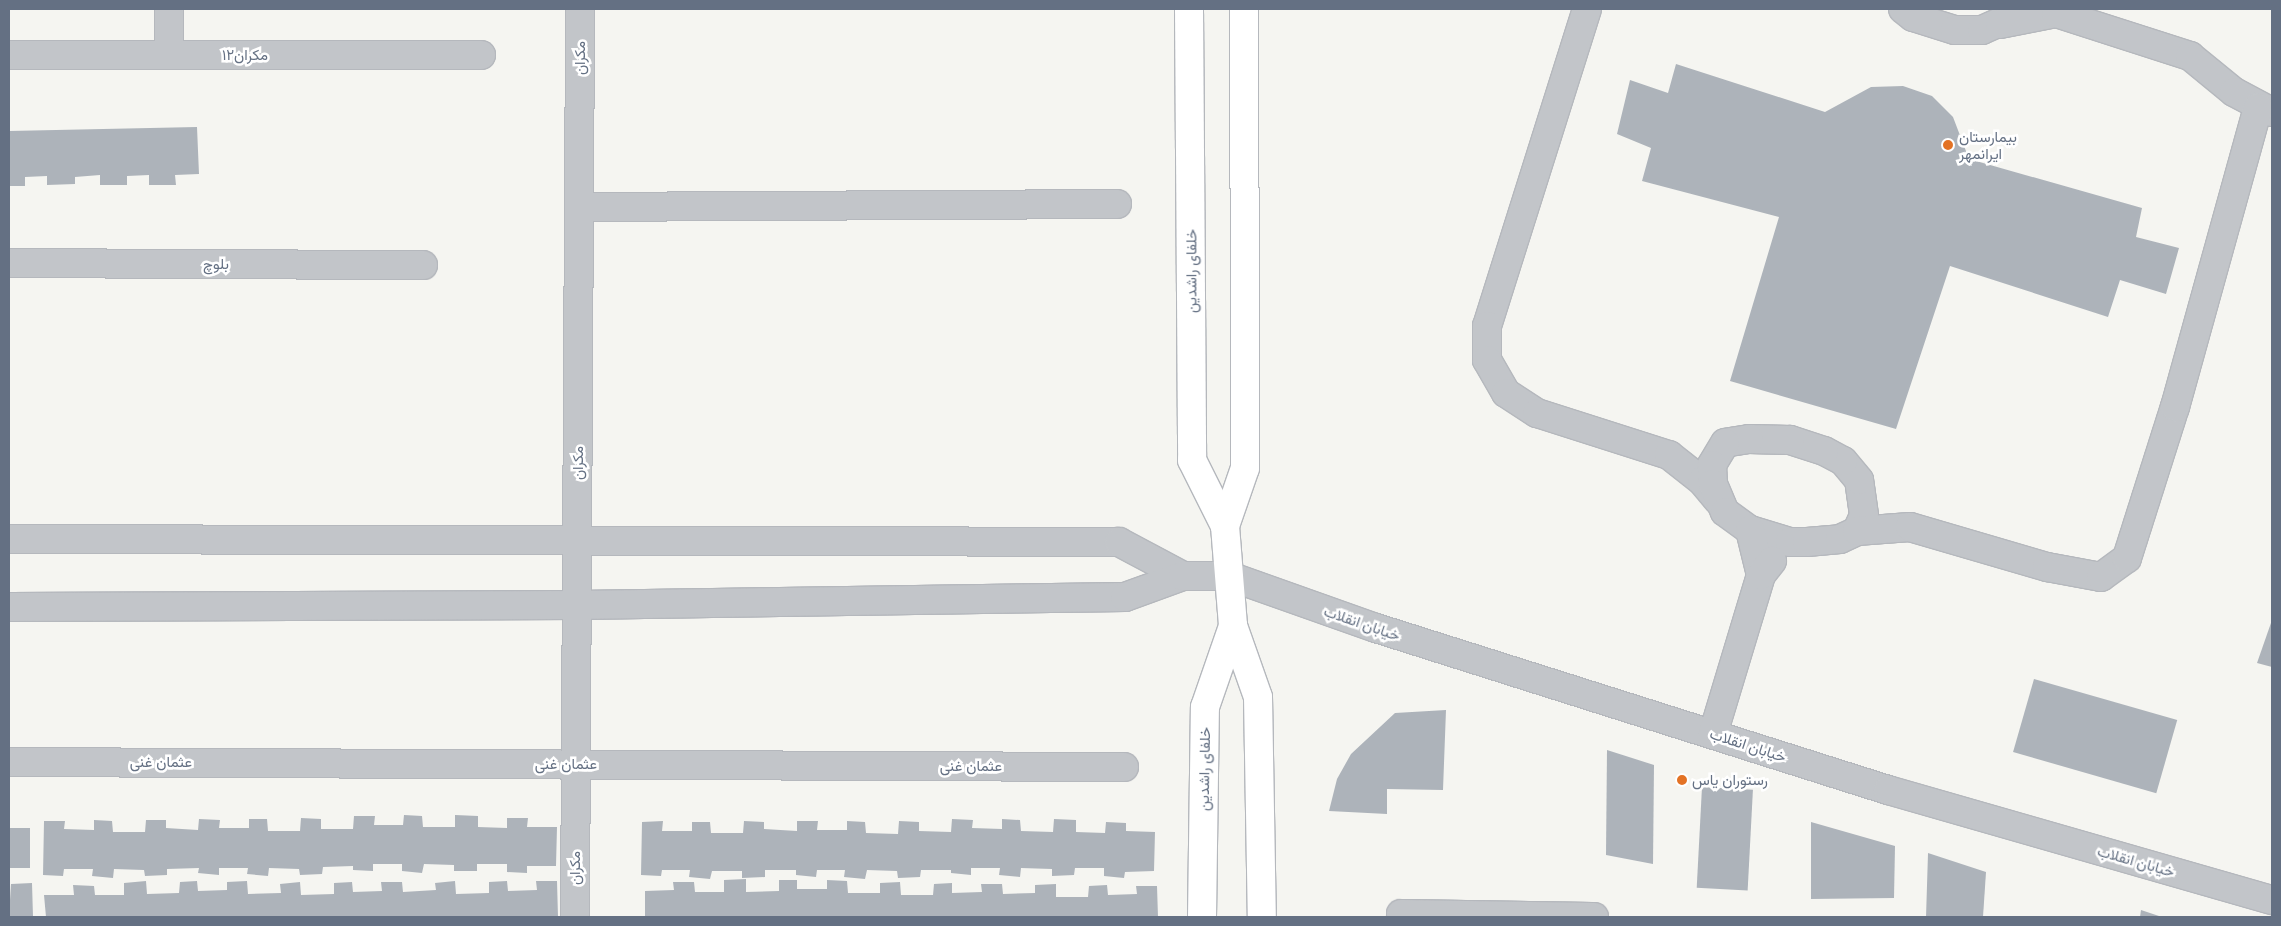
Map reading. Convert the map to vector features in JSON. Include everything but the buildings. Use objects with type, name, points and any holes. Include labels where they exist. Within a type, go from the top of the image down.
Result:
[{"type":"main road","name":"خلفای راشدین","points":[[1189,9],[1192,460],[1225,526],[1233,626],[1258,697],[1262,917]]},
{"type":"main road","name":"خلفای راشدین","points":[[1225,526],[1245,468],[1244,9]]},
{"type":"main road","name":"خلفای راشدین","points":[[1202,917],[1205,707],[1233,626]]},
{"type":"street","points":[[169,9],[169,55]]},
{"type":"street","name":"مکران","points":[[575,917],[580,9]]},
{"type":"street","points":[[1587,9],[1486,326],[1487,360],[1506,392],[1537,413],[1669,455],[1702,481],[1718,500],[1725,512],[1750,530],[1790,542],[1807,542],[1840,539],[1857,531],[1910,526],[2078,574],[2101,577],[2127,558],[2265,110],[2190,56],[2054,11],[2009,16],[1982,30],[1955,30],[1913,17],[1903,9]]},
{"type":"street","name":"مکران۱۲","points":[[9,55],[481,55]]},
{"type":"street","points":[[579,207],[1117,204]]},
{"type":"street","name":"بلوچ","points":[[9,264],[423,265]]},
{"type":"street","points":[[1669,455],[1703,450],[1725,443],[1749,439],[1790,440],[1824,450],[1842,461],[1880,503],[1910,526]]},
{"type":"street","points":[[1718,500],[1712,465],[1725,443]]},
{"type":"street","points":[[1857,531],[1864,515],[1859,480]]},
{"type":"street","points":[[1750,530],[1761,575]]},
{"type":"street","points":[[9,539],[1119,542],[1183,576]]},
{"type":"street","points":[[1713,734],[1761,575],[1784,552],[1807,542]]},
{"type":"street","points":[[9,608],[577,605],[1125,597],[1183,576]]},
{"type":"street","name":"خیابان انقلاب","points":[[1183,576],[1229,576],[1376,628],[1888,790],[2272,900]]},
{"type":"street","name":"عثمان غنی","points":[[9,762],[1124,767]]},
{"type":"street","points":[[1401,914],[1594,917]]},
{"type":"place","name":"بیمارستان ایرانمهر","points":[[1948,145]]},
{"type":"place","name":"رستوران یاس","points":[[1682,780]]}]
